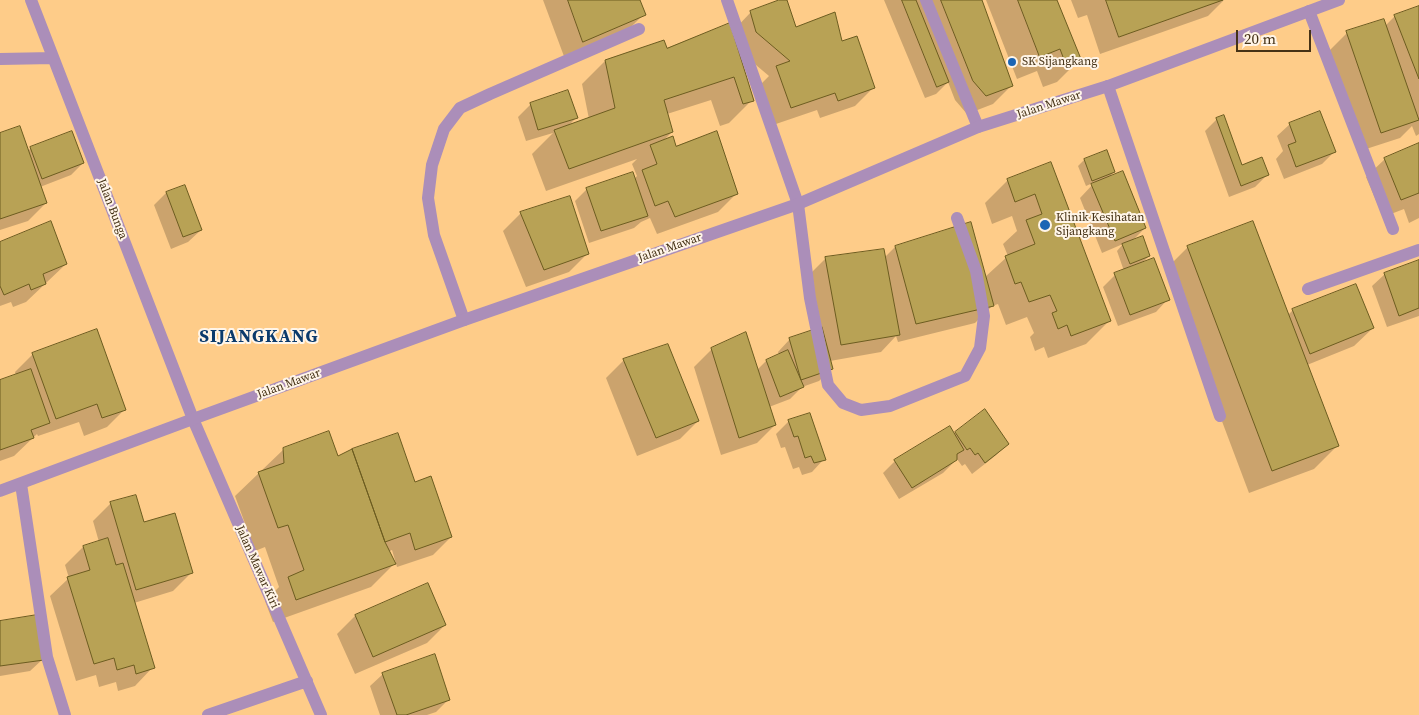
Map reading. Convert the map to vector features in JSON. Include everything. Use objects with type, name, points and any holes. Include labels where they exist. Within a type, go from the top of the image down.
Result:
[{"type":"street","name":"Jalan Bunga","points":[[31,0],[192,419]]},
{"type":"street","points":[[726,0],[798,204],[810,298],[828,385],[842,403],[861,410],[890,406],[965,376],[980,348],[984,316],[976,271],[957,218]]},
{"type":"street","points":[[926,0],[978,127]]},
{"type":"street","name":"Jalan Mawar","points":[[0,491],[464,320],[798,204],[978,127],[1108,86],[1339,0]]},
{"type":"street","points":[[1309,12],[1393,229]]},
{"type":"street","points":[[464,320],[434,235],[428,198],[432,165],[444,129],[460,108],[638,29]]},
{"type":"street","points":[[0,59],[53,58]]},
{"type":"street","points":[[1108,86],[1220,416]]},
{"type":"street","points":[[1308,289],[1419,250]]},
{"type":"street","name":"Jalan Mawar Kiri","points":[[192,419],[321,715]]},
{"type":"street","points":[[21,484],[47,657],[65,715]]},
{"type":"street","points":[[208,715],[307,681]]},
{"type":"building","points":[[568,0],[640,0],[646,15],[583,42]]},
{"type":"building","points":[[779,0],[787,0],[796,27],[835,12],[842,41],[857,36],[875,88],[838,101],[835,93],[791,108],[776,66],[790,61],[756,32],[750,11]]},
{"type":"building","points":[[902,0],[916,0],[949,82],[937,87]]},
{"type":"building","points":[[941,0],[982,0],[1013,86],[986,96],[973,81]]},
{"type":"building","points":[[1018,0],[1057,0],[1081,59],[1066,65],[1060,49],[1040,57]]},
{"type":"building","points":[[1106,0],[1223,0],[1119,37]]},
{"type":"building","points":[[1419,6],[1419,79],[1394,15]]},
{"type":"building","points":[[1384,19],[1419,120],[1381,133],[1346,31]]},
{"type":"building","points":[[730,23],[754,101],[743,104],[734,77],[664,100],[673,132],[569,169],[554,130],[615,108],[605,60],[664,40],[667,48]]},
{"type":"building","points":[[568,90],[578,118],[538,130],[530,103]]},
{"type":"building","points":[[1320,111],[1336,152],[1296,167],[1288,145],[1296,142],[1289,123]]},
{"type":"building","points":[[1224,115],[1242,165],[1262,157],[1269,175],[1241,186],[1216,118]]},
{"type":"building","points":[[20,126],[47,203],[0,219],[0,133]]},
{"type":"building","points":[[72,131],[84,163],[42,179],[30,147]]},
{"type":"building","points":[[717,131],[738,194],[675,217],[668,201],[655,206],[642,170],[657,164],[650,145],[673,136],[676,146]]},
{"type":"building","points":[[1419,143],[1419,193],[1401,200],[1384,158]]},
{"type":"building","points":[[1107,150],[1115,172],[1092,181],[1084,159]]},
{"type":"building","points":[[1051,162],[1111,321],[1071,336],[1067,325],[1058,329],[1052,313],[1057,311],[1050,295],[1029,302],[1021,282],[1015,284],[1005,256],[1035,244],[1026,220],[1042,214],[1035,194],[1015,202],[1007,179]]},
{"type":"building","points":[[1123,171],[1146,228],[1115,241],[1091,184]]},
{"type":"building","points":[[633,172],[648,216],[601,231],[586,188]]},
{"type":"building","points":[[185,185],[202,230],[183,237],[166,192]]},
{"type":"building","points":[[570,196],[589,254],[544,270],[520,212]]},
{"type":"building","points":[[51,221],[67,264],[43,274],[46,284],[31,290],[29,284],[4,295],[0,286],[0,242]]},
{"type":"building","points":[[1253,221],[1339,446],[1272,471],[1187,246]]},
{"type":"building","points":[[971,222],[994,306],[916,324],[895,246]]},
{"type":"building","points":[[1143,236],[1150,256],[1130,264],[1122,244]]},
{"type":"building","points":[[884,249],[900,335],[841,345],[825,257]]},
{"type":"building","points":[[1154,258],[1170,300],[1130,315],[1114,273]]},
{"type":"building","points":[[1419,260],[1419,308],[1399,316],[1384,273]]},
{"type":"building","points":[[1356,284],[1374,328],[1310,354],[1292,309]]},
{"type":"building","points":[[822,327],[833,369],[801,380],[789,338]]},
{"type":"building","points":[[97,329],[126,410],[102,418],[97,404],[56,419],[32,353]]},
{"type":"building","points":[[746,332],[776,425],[739,438],[711,348]]},
{"type":"building","points":[[668,344],[699,421],[656,438],[623,359]]},
{"type":"building","points":[[788,350],[804,387],[780,397],[766,360]]},
{"type":"building","points":[[31,369],[50,423],[31,430],[34,438],[0,450],[0,380]]},
{"type":"building","points":[[985,409],[1009,444],[985,463],[978,453],[975,455],[970,448],[967,450],[955,432]]},
{"type":"building","points":[[810,413],[826,460],[814,463],[811,456],[805,458],[798,436],[794,437],[788,420]]},
{"type":"building","points":[[950,426],[964,450],[957,454],[957,460],[912,488],[894,460]]},
{"type":"building","points":[[329,431],[338,456],[352,449],[385,542],[396,564],[296,600],[288,577],[304,570],[288,525],[278,528],[258,472],[284,463],[283,448]]},
{"type":"building","points":[[398,433],[415,482],[431,476],[452,537],[415,550],[410,533],[385,542],[352,449]]},
{"type":"building","points":[[136,495],[144,522],[175,513],[193,573],[136,590],[110,502]]},
{"type":"building","points":[[108,538],[116,565],[123,563],[155,668],[136,674],[134,665],[117,670],[114,658],[94,664],[67,577],[90,570],[83,546]]},
{"type":"building","points":[[428,583],[446,625],[373,657],[355,615]]},
{"type":"building","points":[[37,615],[44,660],[0,666],[0,621]]},
{"type":"building","points":[[435,654],[450,700],[406,715],[397,715],[382,673]]},
{"type":"place","name":"SK Sijangkang","points":[[1012,62]]},
{"type":"place","name":"Klinik Kesihatan Sijangkang","points":[[1045,225]]},
{"type":"district","name":"SIJANGKANG","points":[[259,337]]}]
